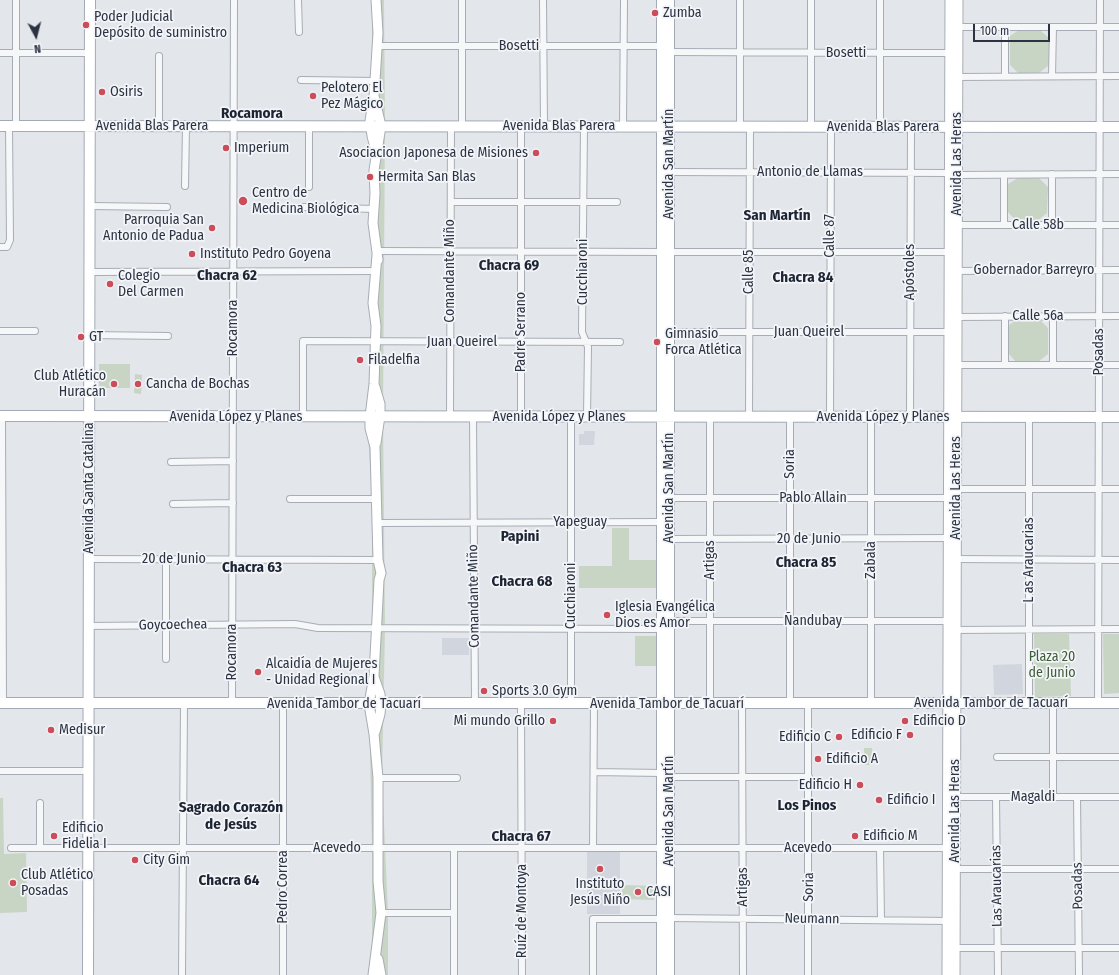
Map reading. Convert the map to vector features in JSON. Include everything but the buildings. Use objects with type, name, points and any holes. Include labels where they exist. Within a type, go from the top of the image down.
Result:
[{"type":"main road","name":"Avenida Santa Catalina","points":[[88,975],[90,0]]},
{"type":"main road","name":"Avenida San Martín","points":[[662,0],[665,49],[665,417],[669,498],[670,621],[666,704],[666,918],[669,975]]},
{"type":"main road","name":"Avenida San Martín","points":[[665,49],[669,0]]},
{"type":"main road","name":"Avenida Las Heras","points":[[950,0],[950,54],[954,127]]},
{"type":"main road","name":"Avenida Las Heras","points":[[953,417],[957,365],[957,317],[950,252],[957,77],[958,0]]},
{"type":"main road","points":[[373,975],[381,914],[378,881],[378,778],[374,734],[369,704],[374,676],[380,573],[375,448],[370,428],[375,416],[374,342],[376,326],[373,303],[378,260],[373,223],[376,151],[374,96],[377,46],[377,1]]},
{"type":"main road","name":"Avenida Blas Parera","points":[[8,126],[1119,127]]},
{"type":"main road","name":"Avenida San Martín","points":[[665,126],[669,172],[665,252],[669,332],[662,522],[662,629],[666,704]]},
{"type":"main road","name":"Avenida Las Heras","points":[[947,975],[951,921],[952,797],[952,625],[949,538],[952,494],[953,417],[949,332],[957,225],[953,174]]},
{"type":"main road","name":"Avenida López y Planes","points":[[1,416],[1119,416]]},
{"type":"main road","name":"Avenida Las Heras","points":[[952,494],[956,559],[952,625]]},
{"type":"main road","points":[[374,676],[380,694],[381,704],[380,714],[374,734]]},
{"type":"main road","name":"Avenida Tambor de Tacuarí","points":[[2,703],[1119,703]]},
{"type":"main road","name":"Avenida Las Heras","points":[[951,869],[948,848],[952,797]]},
{"type":"main road","name":"Avenida San Martín","points":[[662,975],[666,918]]},
{"type":"main road","name":"Avenida Las Heras","points":[[951,921],[955,948],[955,975]]},
{"type":"main road","points":[[376,950],[381,975]]},
{"type":"street","points":[[0,247],[7,247],[10,240],[8,126],[16,53],[16,0]]},
{"type":"street","name":"Rocamora","points":[[232,704],[234,0]]},
{"type":"street","points":[[298,0],[299,32]]},
{"type":"street","points":[[462,0],[462,126]]},
{"type":"street","points":[[543,0],[544,126]]},
{"type":"street","points":[[623,126],[624,0]]},
{"type":"street","name":"Calle 85","points":[[740,0],[740,53],[745,127],[750,172],[749,417]]},
{"type":"street","points":[[811,0],[811,127]]},
{"type":"street","points":[[880,0],[880,127]]},
{"type":"street","name":"Posadas","points":[[1098,703],[1100,0]]},
{"type":"street","points":[[958,27],[1119,27]]},
{"type":"street","points":[[1005,27],[1005,76]]},
{"type":"street","points":[[1052,76],[1053,27]]},
{"type":"street","name":"Bosetti","points":[[377,46],[624,46],[740,53],[950,54]]},
{"type":"street","points":[[0,53],[90,53]]},
{"type":"street","points":[[159,56],[159,126]]},
{"type":"street","points":[[957,77],[1119,76]]},
{"type":"street","points":[[301,80],[375,81]]},
{"type":"street","points":[[185,186],[186,126]]},
{"type":"street","points":[[309,126],[309,187]]},
{"type":"street","name":"Comandante Miño","points":[[450,417],[451,126]]},
{"type":"street","name":"Padre Serrano","points":[[521,126],[521,416]]},
{"type":"street","name":"Cucchiaroni","points":[[584,126],[582,332],[588,347],[587,416]]},
{"type":"street","name":"Calle 87","points":[[830,417],[831,127]]},
{"type":"street","name":"Apóstoles","points":[[910,417],[911,127]]},
{"type":"street","name":"Antonio de Llamas","points":[[669,172],[911,172],[1004,175],[1119,174]]},
{"type":"street","points":[[1052,174],[1052,225]]},
{"type":"street","points":[[1004,175],[1004,225]]},
{"type":"street","points":[[450,202],[617,202]]},
{"type":"street","points":[[90,206],[167,207]]},
{"type":"street","points":[[304,207],[374,208]]},
{"type":"street","name":"Calle 58b","points":[[957,225],[1119,224]]},
{"type":"street","points":[[377,253],[450,251],[950,252]]},
{"type":"street","points":[[90,272],[233,272],[376,269]]},
{"type":"street","name":"Gobernador Barreyro","points":[[953,271],[1119,270]]},
{"type":"street","points":[[1005,316],[1005,365]]},
{"type":"street","points":[[1052,365],[1053,316]]},
{"type":"street","name":"Calle 56a","points":[[957,317],[1119,316]]},
{"type":"street","points":[[0,331],[35,332]]},
{"type":"street","name":"Juan Queirel","points":[[669,332],[949,332]]},
{"type":"street","points":[[89,335],[168,336]]},
{"type":"street","name":"Juan Queirel","points":[[303,416],[303,341],[620,342]]},
{"type":"street","points":[[957,365],[1119,365]]},
{"type":"street","points":[[1,416],[2,703]]},
{"type":"street","name":"L as Araucarias","points":[[1029,416],[1029,703]]},
{"type":"street","name":"Comandante Miño","points":[[472,417],[475,704]]},
{"type":"street","name":"Cucchiaroni","points":[[571,417],[571,704]]},
{"type":"street","name":"Artigas","points":[[710,417],[710,703]]},
{"type":"street","name":"Soria","points":[[790,417],[790,703]]},
{"type":"street","name":"Zabala","points":[[871,417],[871,703]]},
{"type":"street","points":[[171,462],[233,461]]},
{"type":"street","name":"Pablo Allain","points":[[669,498],[871,498],[1029,489],[1119,489]]},
{"type":"street","points":[[290,499],[376,499]]},
{"type":"street","points":[[172,504],[233,503]]},
{"type":"street","name":"Yapeguay","points":[[378,523],[662,522]]},
{"type":"street","name":"20 de Junio","points":[[669,539],[949,538]]},
{"type":"street","name":"20 de Junio","points":[[89,559],[232,559],[379,564]]},
{"type":"street","points":[[166,559],[166,659]]},
{"type":"street","points":[[956,559],[1119,560]]},
{"type":"street","name":"Ñandubay","points":[[670,621],[872,621],[1029,629],[1119,629]]},
{"type":"street","name":"Goycoechea","points":[[89,626],[295,624],[318,628],[662,629]]},
{"type":"street","name":"Soria","points":[[808,703],[808,975]]},
{"type":"street","points":[[1053,703],[1053,797]]},
{"type":"street","points":[[182,975],[184,704]]},
{"type":"street","name":"Pedro Correa","points":[[283,704],[283,975]]},
{"type":"street","name":"Ruíz de Montoya","points":[[521,704],[522,975]]},
{"type":"street","points":[[594,704],[594,847]]},
{"type":"street","name":"Artigas","points":[[742,704],[743,975]]},
{"type":"street","points":[[997,757],[1119,757]]},
{"type":"street","points":[[0,771],[89,771]]},
{"type":"street","points":[[594,772],[742,777],[809,777]]},
{"type":"street","points":[[378,778],[457,778]]},
{"type":"street","name":"Magaldi","points":[[952,797],[1119,797]]},
{"type":"street","name":"Las Araucarias","points":[[996,797],[998,975]]},
{"type":"street","name":"Posadas","points":[[1078,797],[1079,975]]},
{"type":"street","points":[[40,803],[40,848]]},
{"type":"street","name":"Acevedo","points":[[11,848],[948,848]]},
{"type":"street","points":[[454,848],[454,975]]},
{"type":"street","points":[[880,848],[881,920]]},
{"type":"street","points":[[951,869],[1119,868]]},
{"type":"street","points":[[381,914],[454,913]]},
{"type":"street","name":"Neumann","points":[[593,975],[593,919],[743,918],[951,921]]},
{"type":"street","points":[[955,948],[1119,948]]},
{"type":"shaded area","points":[[584,431],[595,431],[594,445],[579,445],[579,434],[584,434]]},
{"type":"shaded area","points":[[442,638],[469,638],[469,655],[442,655]]},
{"type":"shaded area","points":[[1022,664],[1023,694],[994,695],[993,665]]},
{"type":"shaded area","points":[[587,852],[620,852],[620,914],[587,914]]},
{"type":"green space","points":[[372,0],[384,0],[385,126],[383,417],[385,628],[382,778],[388,913],[388,975],[372,975],[372,848],[369,704],[372,628],[372,499],[367,417],[372,342]]},
{"type":"green space","points":[[1019,30],[1041,31],[1050,39],[1049,65],[1039,73],[1018,73],[1010,65],[1010,36]]},
{"type":"green space","points":[[1018,178],[1039,178],[1048,187],[1047,213],[1037,221],[1016,221],[1008,212],[1008,184]]},
{"type":"green space","points":[[1018,319],[1039,319],[1048,328],[1048,354],[1038,362],[1016,362],[1009,354],[1009,325]]},
{"type":"green space","points":[[99,364],[130,364],[130,388],[99,388]]},
{"type":"green space","name":"Cancha de Bochas","points":[[135,374],[142,375],[141,394],[134,393]]},
{"type":"green space","points":[[612,528],[629,528],[629,560],[659,560],[659,588],[579,588],[579,566],[612,566]]},
{"type":"green space","name":"Plaza 20 de Junio","points":[[1034,634],[1069,634],[1071,696],[1035,697]]},
{"type":"green space","points":[[1103,634],[1119,634],[1119,693],[1104,694]]},
{"type":"green space","points":[[635,636],[657,636],[657,666],[635,666]]},
{"type":"green space","points":[[864,748],[872,748],[873,765],[864,765]]},
{"type":"green space","name":"Club Atlético Posadas","points":[[0,798],[3,798],[4,854],[26,853],[27,912],[0,913]]},
{"type":"green space","name":"CASI","points":[[622,885],[655,886],[654,900],[622,899]]},
{"type":"place","name":"Zumba","points":[[655,13]]},
{"type":"place","name":"Poder Judicial Depósito de suministro","points":[[86,25]]},
{"type":"place","name":"Osiris","points":[[102,92]]},
{"type":"place","name":"Pelotero El Pez Mágico","points":[[313,96]]},
{"type":"place","name":"Imperium","points":[[226,148]]},
{"type":"place","name":"Asociacion Japonesa de Misiones","points":[[536,153]]},
{"type":"place","name":"Hermita San Blas","points":[[370,177]]},
{"type":"place","name":"Centro de Medicina Biológica","points":[[243,201]]},
{"type":"place","name":"Parroquia San Antonio de Padua","points":[[212,228]]},
{"type":"place","name":"Instituto Pedro Goyena","points":[[192,254]]},
{"type":"place","name":"Colegio Del Carmen","points":[[110,284]]},
{"type":"place","name":"GT","points":[[81,337]]},
{"type":"place","name":"Gimnasio Forca Atlética","points":[[657,342]]},
{"type":"place","name":"Filadelfia","points":[[360,360]]},
{"type":"place","name":"Club Atlético Huracán","points":[[114,384]]},
{"type":"place","name":"Cancha de Bochas","points":[[138,384]]},
{"type":"place","name":"Iglesia Evangélica Dios es Amor","points":[[607,615]]},
{"type":"place","name":"Alcaidía de Mujeres - Unidad Regional I","points":[[258,672]]},
{"type":"place","name":"Sports 3.0 Gym","points":[[484,691]]},
{"type":"place","name":"Mi mundo Grillo","points":[[553,721]]},
{"type":"place","name":"Edificio D","points":[[905,721]]},
{"type":"place","name":"Medisur","points":[[51,730]]},
{"type":"place","name":"Edificio F","points":[[910,735]]},
{"type":"place","name":"Edificio C","points":[[839,737]]},
{"type":"place","name":"Edificio A","points":[[818,759]]},
{"type":"place","name":"Edificio H","points":[[860,785]]},
{"type":"place","name":"Edificio I","points":[[879,800]]},
{"type":"place","name":"Edificio Fidelia I","points":[[54,836]]},
{"type":"place","name":"Edificio M","points":[[855,836]]},
{"type":"place","name":"City Gim","points":[[135,860]]},
{"type":"place","name":"Instituto Jesús Niño","points":[[600,869]]},
{"type":"place","name":"Club Atlético Posadas","points":[[13,883]]},
{"type":"place","name":"CASI","points":[[638,892]]},
{"type":"district","name":"Rocamora","points":[[252,114]]},
{"type":"district","name":"San Martín","points":[[777,216]]},
{"type":"district","name":"Chacra 69","points":[[509,266]]},
{"type":"district","name":"Chacra 62","points":[[227,276]]},
{"type":"district","name":"Chacra 84","points":[[803,278]]},
{"type":"district","name":"Papini","points":[[520,537]]},
{"type":"district","name":"Chacra 85","points":[[806,563]]},
{"type":"district","name":"Chacra 63","points":[[252,568]]},
{"type":"district","name":"Chacra 68","points":[[522,582]]},
{"type":"district","name":"Los Pinos","points":[[807,806]]},
{"type":"district","name":"Sagrado Corazón de Jesús","points":[[231,816]]},
{"type":"district","name":"Chacra 67","points":[[521,837]]},
{"type":"district","name":"Chacra 64","points":[[229,881]]}]
